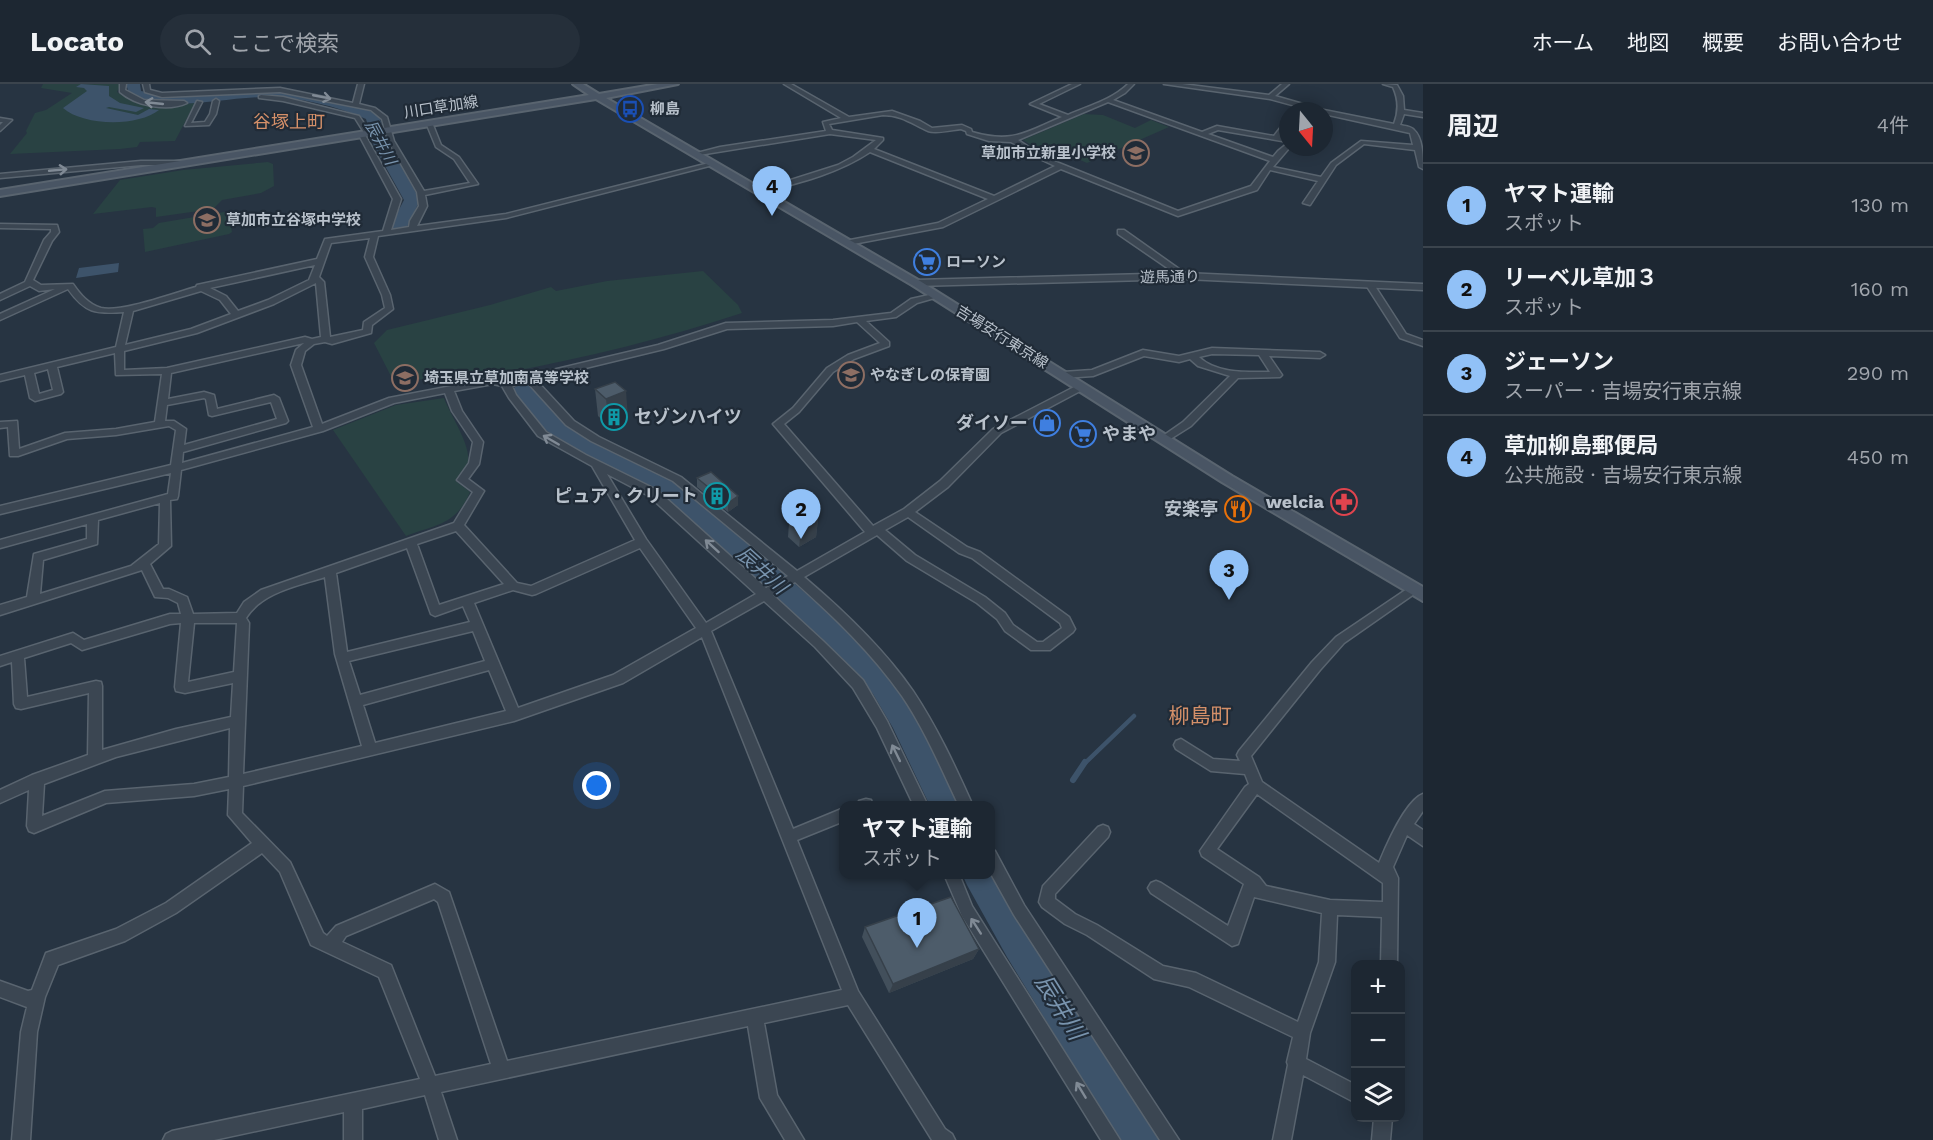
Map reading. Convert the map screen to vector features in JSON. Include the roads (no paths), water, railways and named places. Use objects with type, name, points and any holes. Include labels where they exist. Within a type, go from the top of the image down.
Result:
[{"type":"main road","name":"吉場安行東京線","points":[[577,84],[916,283],[1164,440],[1418,592]]},
{"type":"main road","name":"川口草加線","points":[[0,193],[674,84]]},
{"type":"street","points":[[123,84],[122,92],[140,101],[166,104],[266,96],[357,117],[397,199],[396,207],[387,222],[387,234]]},
{"type":"street","points":[[146,84],[147,91],[156,94],[193,94],[244,87],[284,90],[373,109],[385,118],[391,141],[422,194],[423,206],[414,221],[412,230]]},
{"type":"street","points":[[356,104],[361,84]]},
{"type":"street","points":[[787,84],[849,120]]},
{"type":"street","points":[[1066,116],[1033,104],[1077,84]]},
{"type":"street","points":[[830,132],[825,123],[892,113],[931,129],[962,127],[969,130],[969,133],[989,140],[1013,140],[1108,100],[1123,92],[1131,84]]},
{"type":"street","points":[[1167,84],[1270,97],[1287,102]]},
{"type":"street","points":[[1270,97],[1286,84]]},
{"type":"street","points":[[1386,84],[1395,86],[1400,93],[1402,112],[1396,126]]},
{"type":"street","points":[[284,90],[297,85]]},
{"type":"street","points":[[190,103],[193,94]]},
{"type":"street","points":[[1108,100],[1275,160]]},
{"type":"street","points":[[199,102],[187,125],[207,124],[213,114],[216,101]]},
{"type":"street","points":[[1402,112],[1423,115]]},
{"type":"street","points":[[1333,114],[1396,126],[1413,132],[1420,149],[1423,167]]},
{"type":"street","points":[[0,120],[9,120],[0,129]]},
{"type":"street","points":[[422,194],[474,184],[457,158],[438,146],[430,124]]},
{"type":"street","points":[[1202,134],[1217,128],[1257,136],[1277,136],[1279,133]]},
{"type":"street","points":[[695,155],[830,132],[881,139],[871,150],[828,170],[760,191]]},
{"type":"street","points":[[1013,140],[1042,158],[1178,214],[1254,188],[1279,155]]},
{"type":"street","points":[[1306,203],[1333,164],[1363,142],[1420,149]]},
{"type":"street","points":[[871,150],[993,198]]},
{"type":"street","points":[[0,176],[141,163],[189,163]]},
{"type":"street","points":[[0,378],[194,332],[271,302],[313,281],[328,241],[506,216],[713,164]]},
{"type":"street","points":[[848,243],[940,225],[1061,166]]},
{"type":"street","points":[[1269,168],[1323,180]]},
{"type":"street","points":[[0,226],[56,229],[33,271],[28,282],[30,283]]},
{"type":"street","points":[[1121,232],[1185,276]]},
{"type":"street","points":[[320,429],[296,365],[301,350],[311,342],[326,339],[332,341],[368,331],[367,324],[389,309],[386,295],[369,257],[374,235]]},
{"type":"street","points":[[69,286],[81,301],[100,312],[129,309],[200,288],[321,261]]},
{"type":"street","name":"遊馬通り","points":[[916,283],[1185,276],[1423,287]]},
{"type":"street","points":[[314,278],[320,282],[326,339]]},
{"type":"street","points":[[30,283],[39,288],[69,286]]},
{"type":"street","points":[[0,297],[30,283]]},
{"type":"street","points":[[1370,285],[1403,336],[1423,343]]},
{"type":"street","points":[[0,317],[69,286]]},
{"type":"street","points":[[200,288],[223,298],[237,315]]},
{"type":"street","points":[[0,510],[175,468],[320,429],[392,400],[493,381],[506,384],[661,347],[726,326],[859,320],[893,315],[914,301],[935,295]]},
{"type":"street","points":[[129,309],[120,348],[119,373],[167,371],[305,340],[311,342]]},
{"type":"street","points":[[859,320],[886,344],[851,357],[830,370],[796,411],[778,424],[874,530],[911,558],[981,600],[1001,616],[1009,628],[1035,647],[1046,647],[1069,629],[1065,620],[976,555],[963,550],[908,512]]},
{"type":"street","points":[[1063,375],[1093,373],[1143,353],[1179,358],[1212,351],[1320,355]]},
{"type":"street","points":[[1192,356],[1201,364],[1236,375],[1277,375],[1263,354]]},
{"type":"street","points":[[29,371],[35,398],[58,392],[52,365]]},
{"type":"street","points":[[160,424],[167,371]]},
{"type":"street","points":[[1164,440],[1187,424],[1236,375]]},
{"type":"street","points":[[529,378],[569,423],[677,479],[858,635],[897,679],[930,732],[964,801]]},
{"type":"street","points":[[506,384],[512,396],[542,434],[653,493],[769,594],[819,644],[858,684],[882,724],[919,801]]},
{"type":"street","points":[[37,779],[34,826],[105,797],[194,790],[235,782],[514,715],[618,679],[908,512],[944,484],[998,431],[1081,387]]},
{"type":"street","points":[[240,618],[248,605],[265,593],[458,526],[479,491],[462,480],[478,455],[478,442],[457,411],[449,390]]},
{"type":"street","points":[[163,403],[204,394],[211,397],[212,413],[274,398],[283,422],[178,450]]},
{"type":"street","points":[[0,425],[13,423],[14,454],[65,436],[116,432],[171,423],[181,429],[173,496],[0,544]]},
{"type":"street","points":[[595,464],[642,542],[716,651],[852,996],[940,1138]]},
{"type":"street","points":[[0,610],[135,569],[144,563],[165,546],[165,499]]},
{"type":"street","points":[[33,599],[38,557],[93,542],[93,519]]},
{"type":"street","points":[[458,526],[513,586],[531,591],[642,542]]},
{"type":"street","points":[[411,543],[435,611],[513,586]]},
{"type":"street","points":[[144,563],[159,594],[170,593],[183,600],[188,618],[181,687],[240,676]]},
{"type":"street","points":[[330,570],[342,658],[370,750]]},
{"type":"street","points":[[1391,880],[1257,786],[1244,755],[1340,640],[1418,592]]},
{"type":"street","points":[[467,601],[514,715]]},
{"type":"street","points":[[0,661],[73,638],[82,645],[170,619],[240,618]]},
{"type":"street","points":[[240,618],[243,622],[237,721],[235,815],[285,867],[317,939],[385,971],[431,1086],[448,1140]]},
{"type":"street","points":[[342,658],[477,625]]},
{"type":"street","points":[[18,655],[21,704],[96,686],[95,758]]},
{"type":"street","points":[[355,702],[493,664]]},
{"type":"street","points":[[0,797],[37,779],[95,758],[166,736],[237,721]]},
{"type":"street","points":[[1181,745],[1211,765],[1250,768]]},
{"type":"street","points":[[1257,786],[1250,791],[1207,851],[1254,882],[1262,892]]},
{"type":"street","points":[[1389,960],[1391,880],[1385,868],[1394,844],[1423,800]]},
{"type":"street","points":[[789,837],[839,816]]},
{"type":"street","points":[[1405,825],[1423,839]]},
{"type":"street","points":[[1103,832],[1048,891],[1047,902],[1070,919],[1092,930],[1160,973],[1190,979],[1302,1033]]},
{"type":"street","points":[[21,1140],[29,1032],[38,997],[52,959],[119,936],[171,908],[263,844]]},
{"type":"street","points":[[995,865],[1019,910],[1170,1140]]},
{"type":"street","points":[[953,879],[967,911],[1111,1140]]},
{"type":"street","points":[[1156,888],[1232,938],[1250,890],[1330,907],[1391,910]]},
{"type":"street","points":[[330,945],[341,931],[435,891],[444,897],[502,1071]]},
{"type":"street","points":[[1281,1140],[1302,1033],[1327,962],[1330,907]]},
{"type":"street","points":[[0,989],[28,999],[38,997]]},
{"type":"street","points":[[172,1140],[852,996]]},
{"type":"street","points":[[755,1017],[769,1098],[795,1140]]},
{"type":"street","points":[[1295,1062],[1351,1092]]},
{"type":"street","points":[[352,1102],[353,1140]]},
{"type":"street","points":[[1381,1140],[1383,1122]]},
{"type":"water","points":[[81,84],[109,86],[109,96],[120,103],[144,108],[136,112],[106,108],[138,115],[149,109],[159,110],[150,116],[125,122],[83,118],[63,108],[87,91],[76,87]]},
{"type":"water","points":[[119,263],[118,272],[76,278],[79,268]]},
{"type":"waterway","name":"辰井川","points":[[133,84],[135,93],[147,98],[180,100],[268,93],[336,104],[372,117],[382,146],[412,200],[399,227]]},
{"type":"waterway","name":"辰井川","points":[[524,390],[551,423],[579,443],[664,483],[853,651],[883,686],[904,720],[944,801]]},
{"type":"waterway","points":[[1084,764],[1134,716]]},
{"type":"waterway","points":[[1073,780],[1085,762]]},
{"type":"waterway","name":"辰井川","points":[[982,879],[1019,945],[1142,1140]]},
{"type":"place","name":"柳島","points":[[630,109]]},
{"type":"place","name":"草加市立新里小学校","points":[[1136,153]]},
{"type":"place","name":"草加柳島郵便局","points":[[772,216]]},
{"type":"place","name":"草加市立谷塚中学校","points":[[207,220]]},
{"type":"place","name":"ローソン","points":[[927,262]]},
{"type":"place","name":"やなぎしの保育園","points":[[851,375]]},
{"type":"place","name":"埼玉県立草加南高等学校","points":[[405,378]]},
{"type":"place","name":"セゾンハイツ","points":[[614,417]]},
{"type":"place","name":"ダイソー","points":[[1047,423]]},
{"type":"place","name":"やまや","points":[[1083,434]]},
{"type":"place","name":"ピュア・クリート","points":[[717,496]]},
{"type":"place","name":"welcia","points":[[1344,502]]},
{"type":"place","name":"安楽亭","points":[[1238,509]]},
{"type":"place","name":"リーベル草加３","points":[[801,539]]},
{"type":"place","name":"ジェーソン","points":[[1229,600]]},
{"type":"place","name":"ヤマト運輸","points":[[917,948]]},
{"type":"district","name":"谷塚上町","points":[[289,122]]},
{"type":"district","name":"柳島町","points":[[1200,716]]}]
